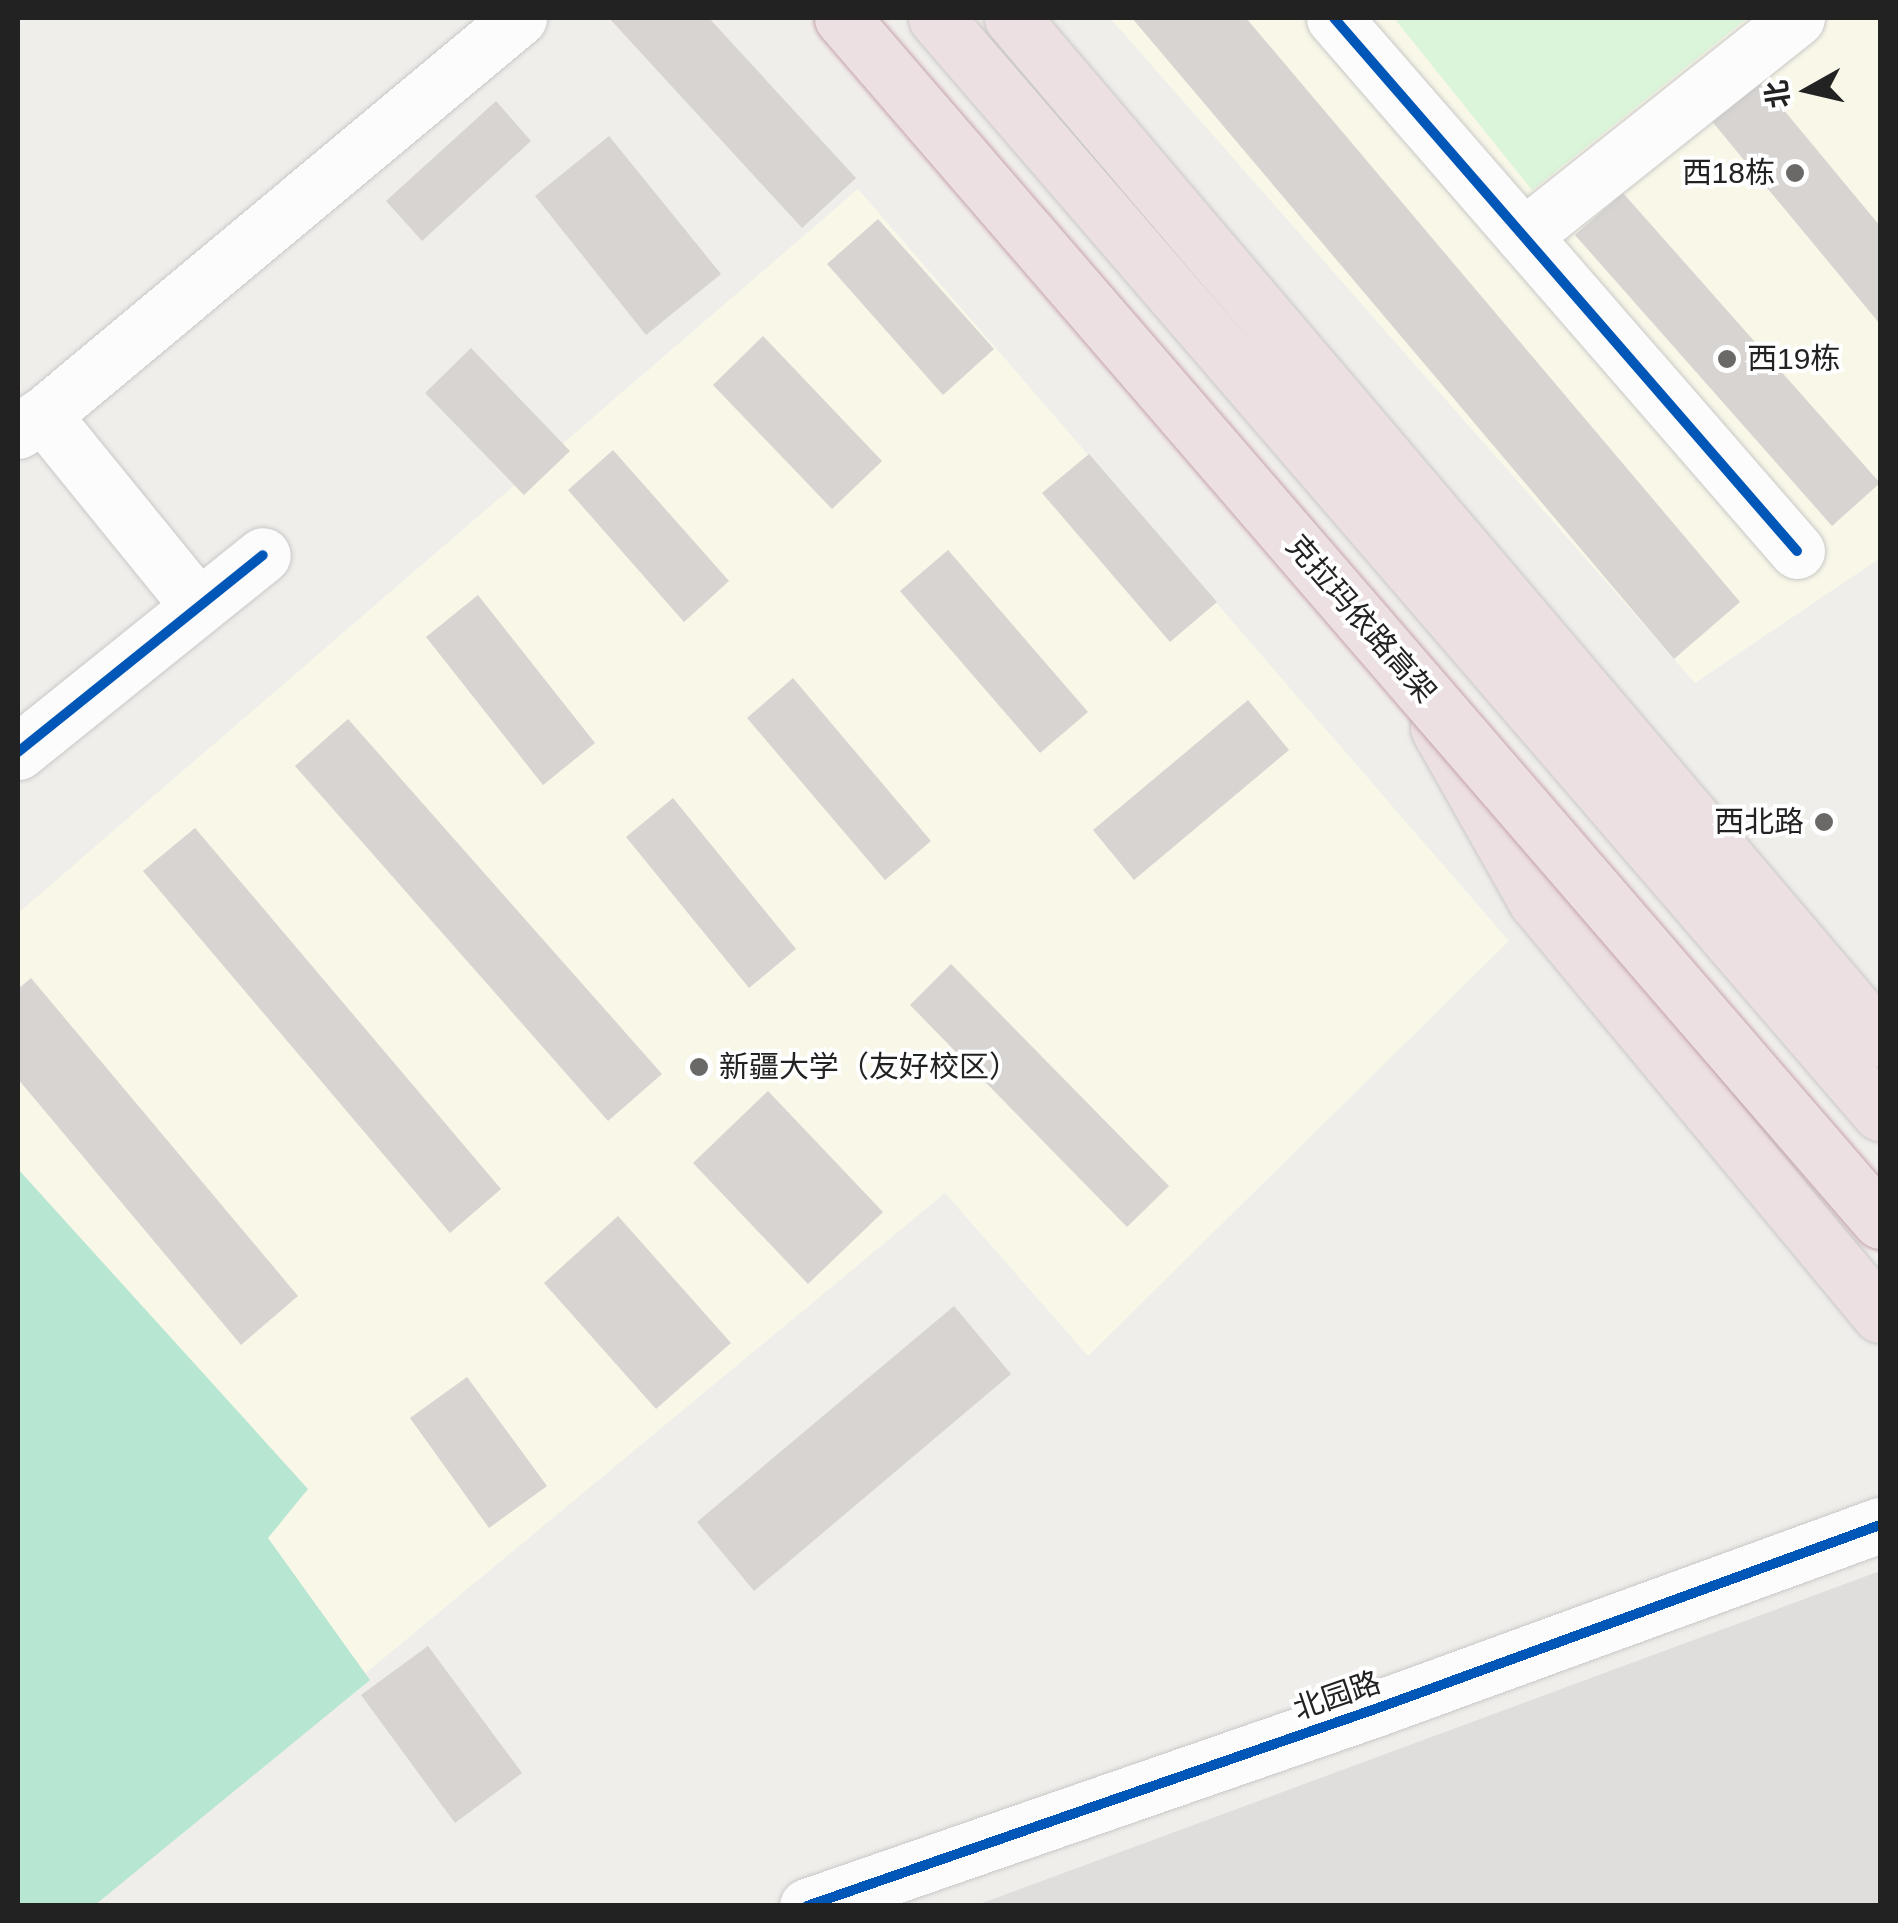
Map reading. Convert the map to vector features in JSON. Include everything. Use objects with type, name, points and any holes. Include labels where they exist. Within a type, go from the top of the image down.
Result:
[{"type":"highway","name":"克拉玛依路高架","points":[[842,18],[1880,1221]]},
{"type":"highway","points":[[936,18],[1880,1113]]},
{"type":"highway","points":[[1027,37],[1880,1039]]},
{"type":"highway","points":[[1416,689],[1536,901],[1880,1315]]},
{"type":"street","points":[[198,606],[30,423],[518,18]]},
{"type":"street","points":[[1334,18],[1797,551]]},
{"type":"street","points":[[1523,236],[1797,18]]},
{"type":"street","points":[[18,752],[263,555]]},
{"type":"street","name":"北园路","points":[[807,1906],[1378,1708],[1880,1525]]},
{"type":"shaded area","points":[[1110,18],[1880,18],[1880,558],[1695,683]]},
{"type":"shaded area","name":"新疆大学（友好校区）","points":[[858,189],[1509,941],[1088,1356],[945,1193],[86,1905],[18,1906],[18,913]]},
{"type":"shaded area","points":[[1880,1571],[1880,1905],[977,1905]]},
{"type":"green space","points":[[1394,18],[1747,18],[1532,190]]},
{"type":"green space","points":[[18,1169],[308,1489],[268,1538],[370,1680],[95,1905],[18,1905]]},
{"type":"building","points":[[609,18],[709,18],[856,178],[802,228]]},
{"type":"building","points":[[1132,18],[1246,18],[1740,602],[1674,659]]},
{"type":"building","name":"西18栋","points":[[1758,79],[1880,226],[1880,324],[1710,119]]},
{"type":"building","points":[[496,101],[531,141],[422,241],[386,201]]},
{"type":"building","points":[[609,136],[721,274],[646,335],[535,196]]},
{"type":"building","name":"西19栋","points":[[1623,193],[1880,483],[1832,526],[1575,235]]},
{"type":"building","points":[[878,219],[994,349],[943,395],[827,264]]},
{"type":"building","points":[[763,336],[882,461],[832,509],[713,385]]},
{"type":"building","points":[[471,348],[570,451],[524,495],[425,393]]},
{"type":"building","points":[[613,450],[729,581],[684,622],[568,490]]},
{"type":"building","points":[[1089,454],[1217,602],[1170,642],[1042,493]]},
{"type":"building","points":[[948,550],[1088,712],[1040,753],[900,591]]},
{"type":"building","points":[[478,595],[595,743],[543,785],[426,637]]},
{"type":"building","points":[[793,678],[931,841],[885,880],[747,718]]},
{"type":"building","points":[[1248,700],[1289,750],[1134,880],[1093,830]]},
{"type":"building","points":[[348,719],[662,1074],[608,1121],[295,766]]},
{"type":"building","points":[[673,798],[796,949],[749,988],[626,837]]},
{"type":"building","points":[[195,828],[501,1189],[450,1233],[143,871]]},
{"type":"building","points":[[951,964],[1169,1186],[1127,1227],[910,1005]]},
{"type":"building","points":[[31,978],[298,1296],[241,1345],[18,1079],[18,989]]},
{"type":"building","points":[[768,1091],[883,1212],[808,1284],[693,1163]]},
{"type":"building","points":[[618,1216],[731,1343],[656,1409],[544,1283]]},
{"type":"building","points":[[954,1306],[1011,1374],[754,1591],[697,1522]]},
{"type":"building","points":[[467,1377],[547,1486],[489,1528],[410,1418]]},
{"type":"building","points":[[428,1646],[522,1773],[455,1823],[361,1695]]},
{"type":"cycle path","points":[[1334,18],[1797,551]]},
{"type":"cycle path","points":[[18,752],[263,555]]},
{"type":"cycle path","points":[[807,1906],[1378,1708],[1880,1525]]},
{"type":"place","name":"西18栋","points":[[1795,173]]},
{"type":"place","name":"西19栋","points":[[1727,359]]},
{"type":"place","name":"西北路","points":[[1824,822]]},
{"type":"place","name":"新疆大学（友好校区）","points":[[699,1067]]}]
